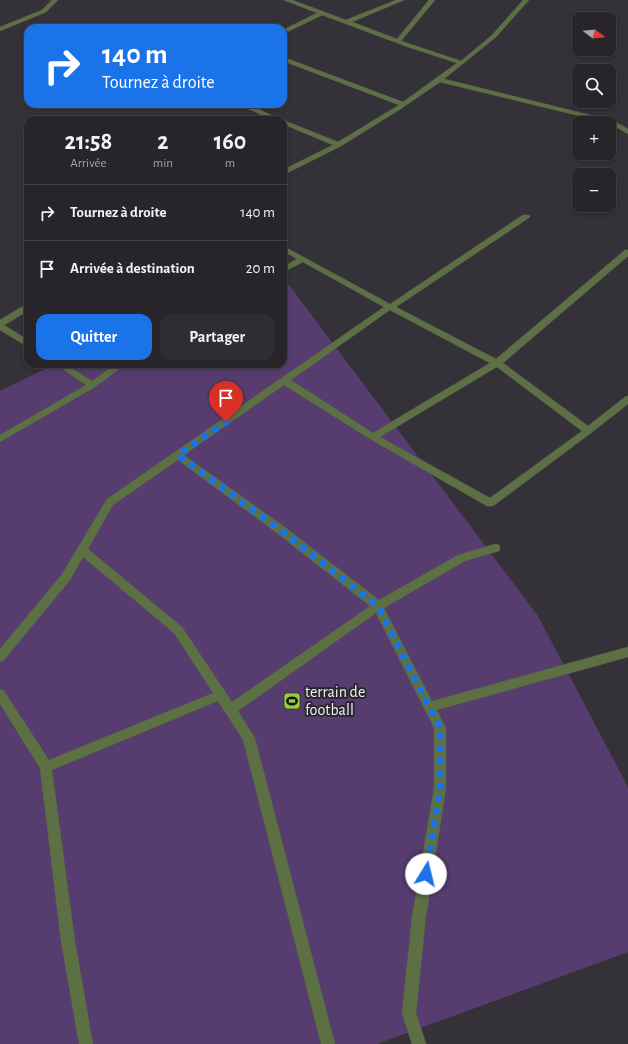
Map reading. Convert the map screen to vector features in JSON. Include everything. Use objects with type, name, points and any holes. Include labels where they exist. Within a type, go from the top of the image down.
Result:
[{"type":"street","points":[[0,29],[44,11],[55,0]]},
{"type":"street","points":[[287,0],[462,63]]},
{"type":"street","points":[[347,22],[401,0]]},
{"type":"street","points":[[398,41],[432,0]]},
{"type":"street","points":[[287,171],[315,158],[367,129],[439,80],[494,36],[526,0]]},
{"type":"street","points":[[287,30],[322,13]]},
{"type":"street","points":[[287,60],[403,104]]},
{"type":"street","points":[[439,80],[612,122],[628,132]]},
{"type":"street","points":[[250,108],[270,116]]},
{"type":"street","points":[[287,124],[339,145]]},
{"type":"street","points":[[0,657],[66,577],[110,502],[390,307],[526,217]]},
{"type":"street","points":[[287,250],[390,307],[497,363],[588,432]]},
{"type":"street","points":[[373,437],[497,363],[628,252]]},
{"type":"street","points":[[287,268],[302,259]]},
{"type":"street","points":[[24,310],[0,325],[24,341]]},
{"type":"street","points":[[66,368],[92,384]]},
{"type":"street","points":[[0,439],[116,368]]},
{"type":"street","points":[[285,381],[373,437],[490,503],[588,432],[628,399]]},
{"type":"street","points":[[178,455],[282,531],[378,606],[440,728],[440,788],[419,917],[409,1013],[419,1044]]},
{"type":"street","points":[[230,710],[378,606],[462,558],[495,548]]},
{"type":"street","points":[[82,550],[178,630],[249,738],[328,1044]]},
{"type":"street","points":[[429,707],[628,652]]},
{"type":"street","points":[[0,694],[46,767],[68,941],[86,1044]]},
{"type":"street","points":[[46,767],[221,695]]},
{"type":"shaded area","name":"terrain de football","points":[[287,282],[538,616],[628,787],[628,952],[377,1044],[0,1044],[0,391],[47,368],[287,368]]},
{"type":"place","name":"terrain de football","points":[[292,701]]},
{"type":"route","points":[[226,422],[178,455],[282,531],[378,606],[440,728],[440,788],[426,874]]}]
